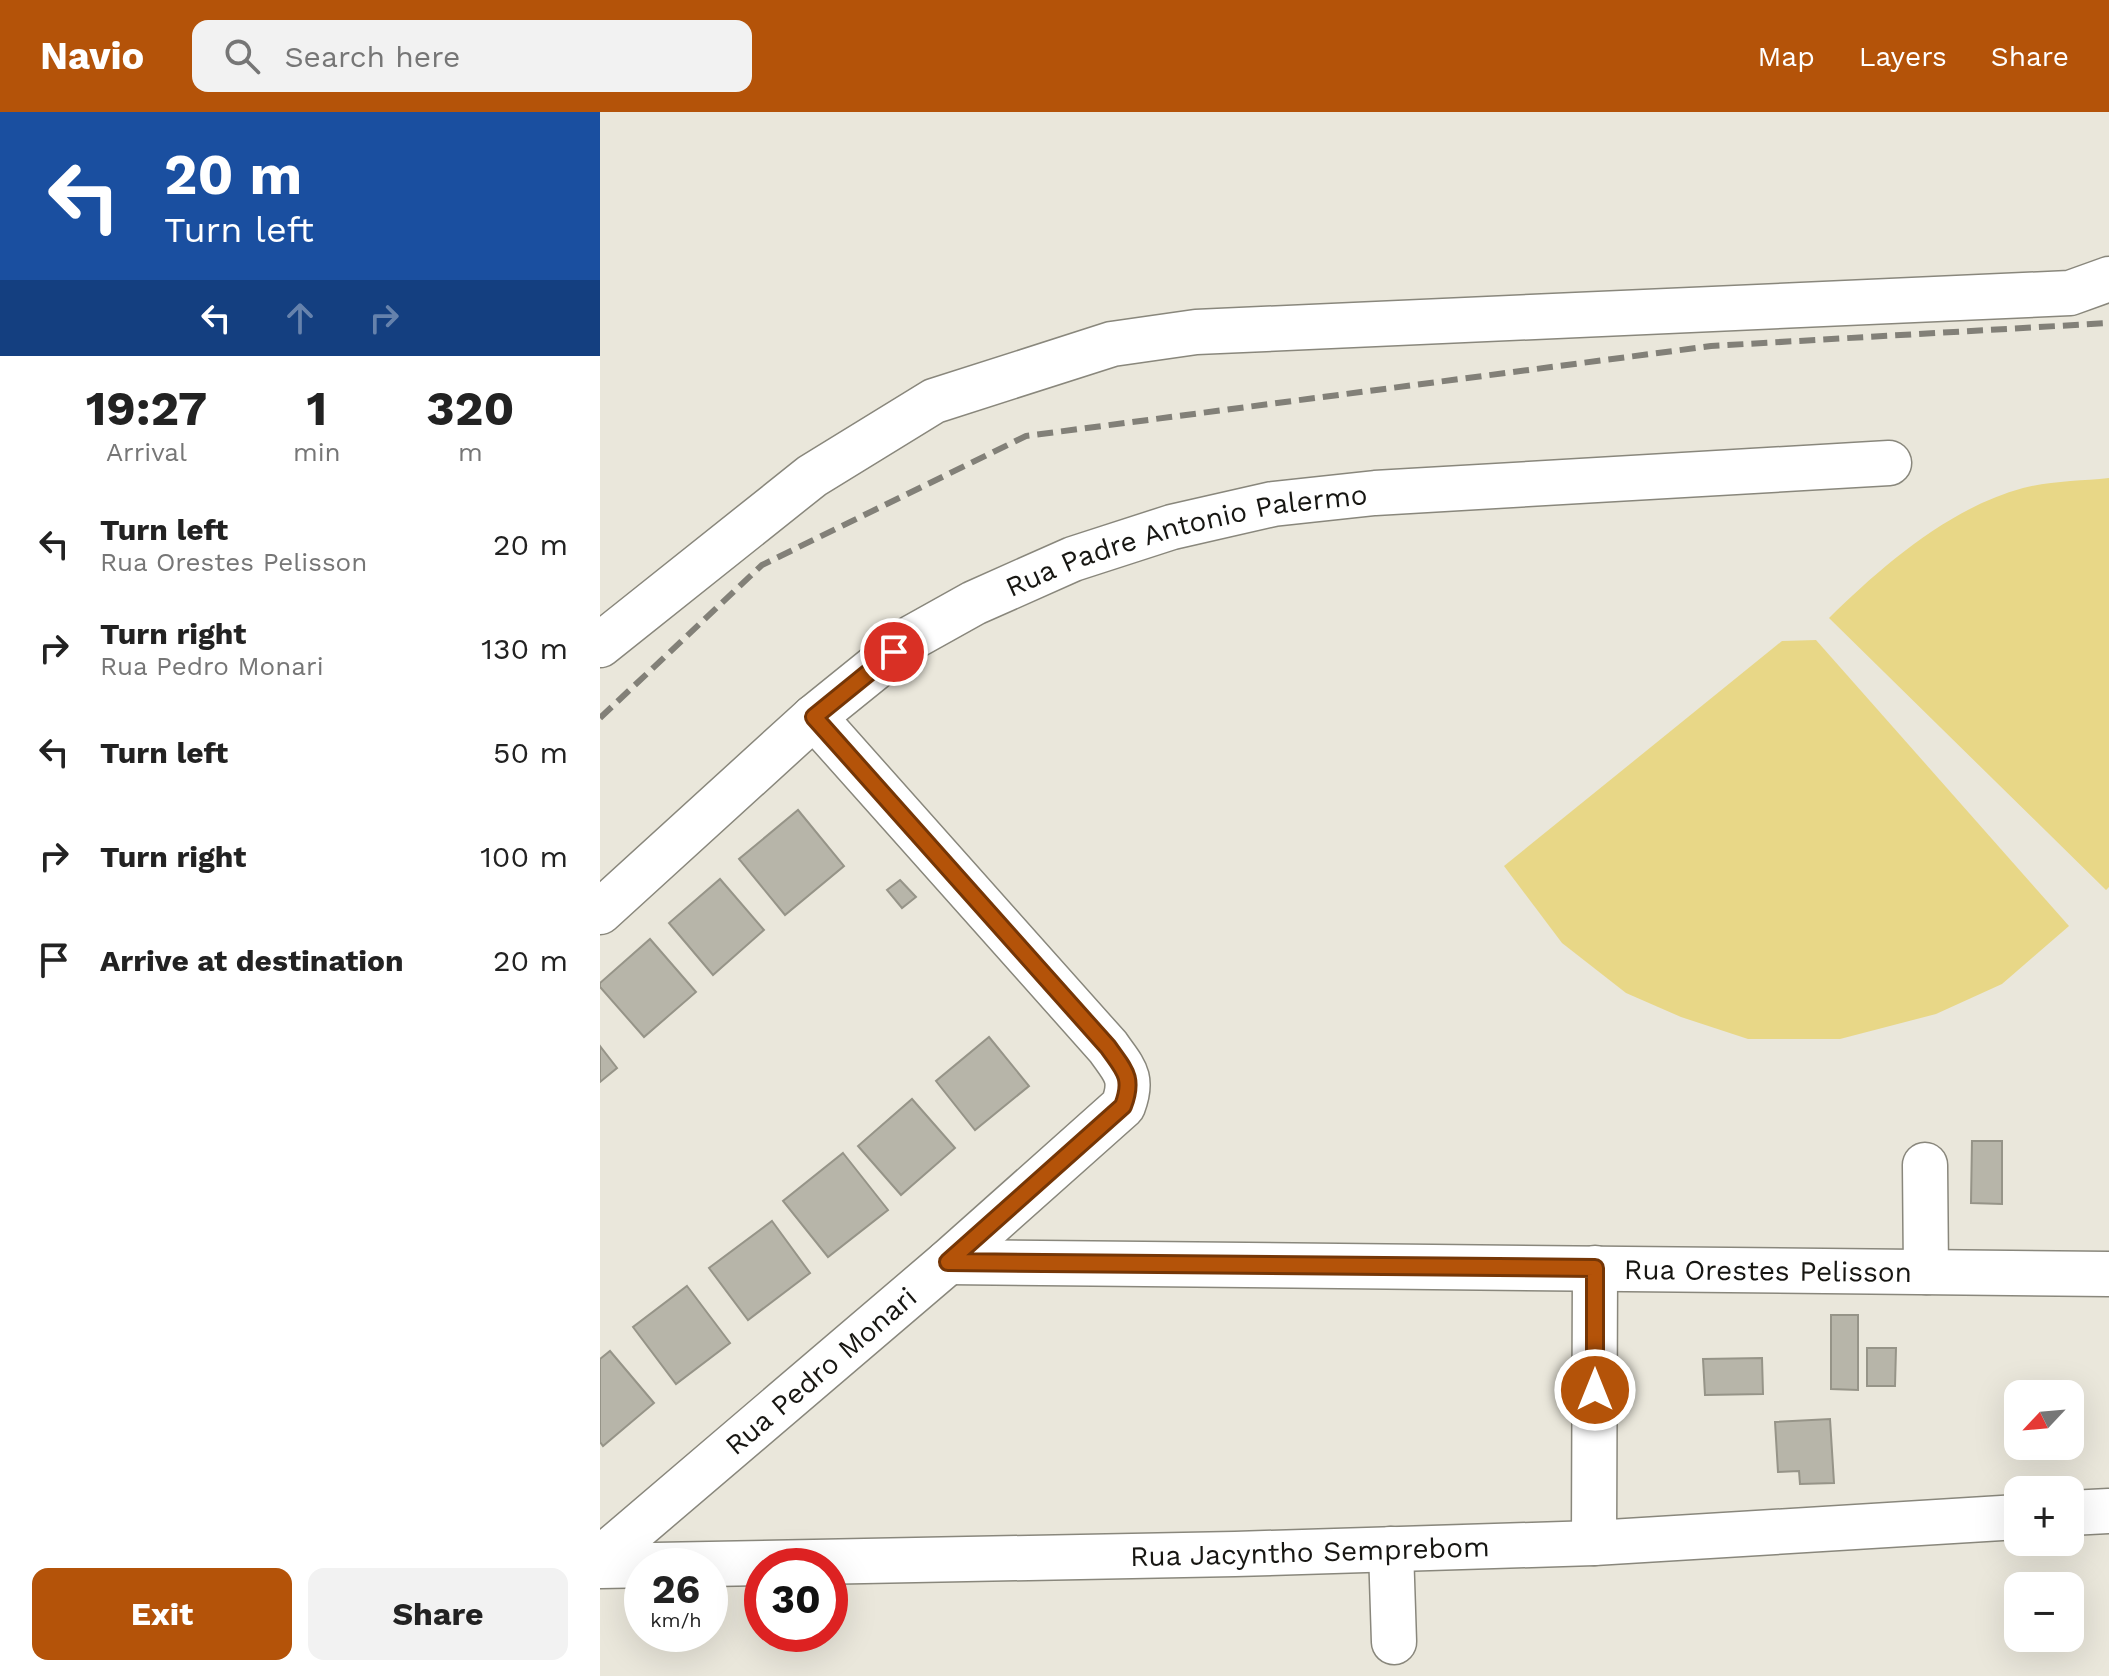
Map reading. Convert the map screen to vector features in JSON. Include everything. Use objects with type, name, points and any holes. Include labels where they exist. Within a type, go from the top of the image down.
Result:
[{"type":"street","points":[[600,645],[812,476],[934,401],[1112,344],[1196,332],[2070,293],[2109,279]]},
{"type":"street","name":"Rua Padre Antonio Palermo","points":[[600,912],[856,680],[913,637],[974,603],[1073,559],[1172,527],[1273,504],[1375,493],[1889,463]]},
{"type":"street","name":"Rua Pedro Monari","points":[[600,1559],[948,1262],[1123,1106],[1129,1090],[1128,1076],[1108,1047],[814,717]]},
{"type":"street","points":[[1925,1165],[1926,1272]]},
{"type":"street","name":"Rua Orestes Pelisson","points":[[948,1262],[2109,1274]]},
{"type":"street","points":[[1594,1543],[1595,1268]]},
{"type":"street","points":[[2084,1512],[2109,1511]]},
{"type":"street","name":"Rua Jacyntho Semprebom","points":[[600,1566],[1594,1543],[2004,1518]]},
{"type":"street","points":[[1391,1549],[1394,1642]]},
{"type":"shaded area","points":[[2109,478],[2109,887],[2106,890],[1829,618],[1894,559],[1969,509],[2023,488]]},
{"type":"shaded area","points":[[1816,640],[2069,926],[2002,984],[1936,1014],[1840,1039],[1748,1039],[1681,1017],[1626,993],[1562,943],[1504,866],[1782,641]]},
{"type":"building","points":[[798,810],[844,866],[785,915],[739,859]]},
{"type":"building","points":[[720,879],[764,930],[713,975],[669,923]]},
{"type":"building","points":[[900,880],[916,897],[902,908],[887,890]]},
{"type":"building","points":[[650,939],[696,992],[644,1037],[600,987],[600,983]]},
{"type":"building","points":[[989,1037],[1029,1086],[975,1130],[936,1081]]},
{"type":"building","points":[[600,1046],[617,1068],[600,1082]]},
{"type":"building","points":[[912,1099],[955,1148],[901,1195],[858,1146]]},
{"type":"building","points":[[1972,1141],[2002,1141],[2002,1204],[1971,1203]]},
{"type":"building","points":[[843,1153],[888,1210],[828,1257],[783,1201]]},
{"type":"building","points":[[772,1221],[810,1273],[748,1320],[709,1268]]},
{"type":"building","points":[[687,1286],[730,1343],[676,1384],[633,1327]]},
{"type":"building","points":[[1831,1315],[1858,1315],[1858,1390],[1831,1389]]},
{"type":"building","points":[[1867,1348],[1896,1348],[1895,1386],[1867,1386]]},
{"type":"building","points":[[610,1351],[654,1403],[603,1446],[600,1442],[600,1359]]},
{"type":"building","points":[[1762,1358],[1763,1394],[1705,1395],[1703,1359]]},
{"type":"building","points":[[1830,1419],[1834,1483],[1800,1484],[1799,1471],[1778,1472],[1775,1422]]},
{"type":"railway","points":[[600,718],[762,565],[1026,436],[1711,346],[2109,323]]},
{"type":"route","points":[[894,652],[814,717],[1108,1047],[1128,1076],[1129,1090],[1123,1106],[948,1262],[1595,1268],[1595,1390]]}]
